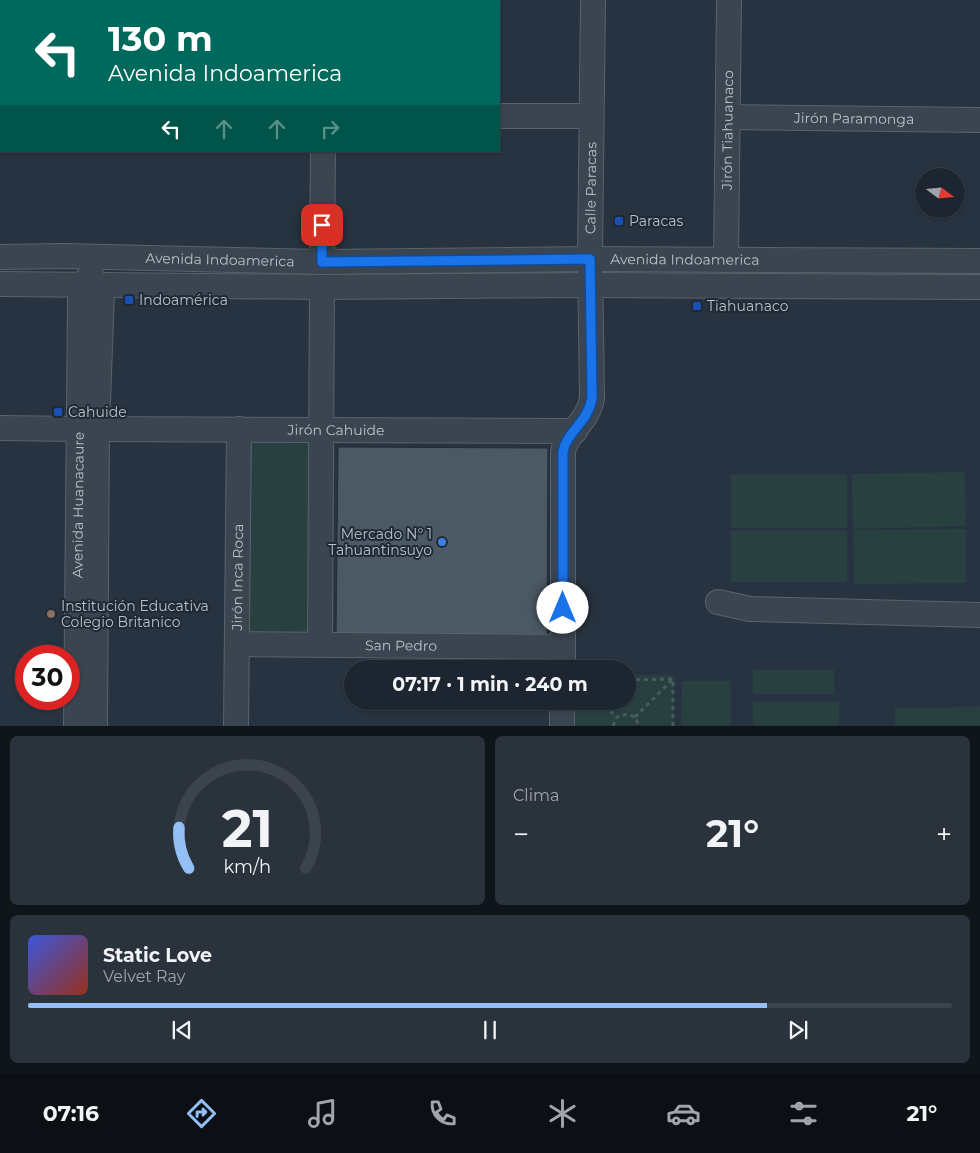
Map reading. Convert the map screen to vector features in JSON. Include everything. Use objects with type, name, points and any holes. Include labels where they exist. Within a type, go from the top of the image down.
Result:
[{"type":"street","name":"Calle Paracas","points":[[563,658],[563,452],[566,442],[587,416],[592,398],[590,259],[593,0]]},
{"type":"street","name":"Jirón Tiahuanaco","points":[[726,260],[729,0]]},
{"type":"street","points":[[500,116],[591,116]]},
{"type":"street","name":"Jirón Paramonga","points":[[728,117],[980,120]]},
{"type":"street","points":[[93,285],[91,274],[107,269],[258,271],[316,262],[323,152]]},
{"type":"street","name":"Avenida Indoamerica","points":[[0,257],[64,256],[316,262],[590,259],[980,261]]},
{"type":"street","name":"Avenida Indoamerica","points":[[0,284],[322,287],[590,285],[980,287]]},
{"type":"street","name":"Avenida Huanacaure","points":[[93,285],[80,301],[88,429],[95,726]]},
{"type":"street","points":[[320,645],[322,287]]},
{"type":"street","name":"Jirón Cahuide","points":[[0,428],[575,431]]},
{"type":"street","name":"Avenida Huanacaure","points":[[76,726],[88,429]]},
{"type":"street","name":"Jirón Inca Roca","points":[[236,726],[239,429]]},
{"type":"street","points":[[718,602],[750,609],[980,615]]},
{"type":"street","name":"San Pedro","points":[[237,644],[320,645],[563,658]]},
{"type":"street","points":[[562,710],[562,726]]},
{"type":"path","points":[[636,680],[673,680]]},
{"type":"path","points":[[635,717],[673,680]]},
{"type":"path","points":[[673,680],[673,726]]},
{"type":"path","points":[[609,710],[617,717]]},
{"type":"path","points":[[613,726],[617,717],[627,714],[635,717],[639,726]]},
{"type":"green space","points":[[245,434],[315,434],[314,642],[243,642]]},
{"type":"green space","points":[[965,472],[966,526],[853,529],[852,474]]},
{"type":"green space","points":[[731,475],[847,475],[847,528],[731,528]]},
{"type":"green space","points":[[966,529],[966,583],[854,584],[853,530]]},
{"type":"green space","points":[[731,531],[847,531],[847,582],[731,582]]},
{"type":"green space","points":[[753,670],[834,670],[834,694],[753,694]]},
{"type":"green space","points":[[636,675],[674,675],[674,725],[572,725],[572,710],[636,710]]},
{"type":"green space","points":[[682,681],[731,681],[731,725],[681,725]]},
{"type":"green space","points":[[753,701],[839,701],[839,725],[753,725]]},
{"type":"green space","points":[[980,707],[980,725],[895,725],[895,708]]},
{"type":"building","name":"Mercado N° 1 Tahuantinsuyo","points":[[338,447],[548,448],[547,636],[336,635]]},
{"type":"place","name":"Paracas","points":[[619,221]]},
{"type":"place","name":"Indoamérica","points":[[129,300]]},
{"type":"place","name":"Tiahuanaco","points":[[697,306]]},
{"type":"place","name":"Cahuide","points":[[58,412]]},
{"type":"place","name":"Mercado N° 1 Tahuantinsuyo","points":[[442,542]]},
{"type":"place","name":"Institución Educativa Colegio Britanico","points":[[51,614]]},
{"type":"route","points":[[322,225],[322,262],[590,259],[592,398],[587,416],[563,447],[563,608]]}]
